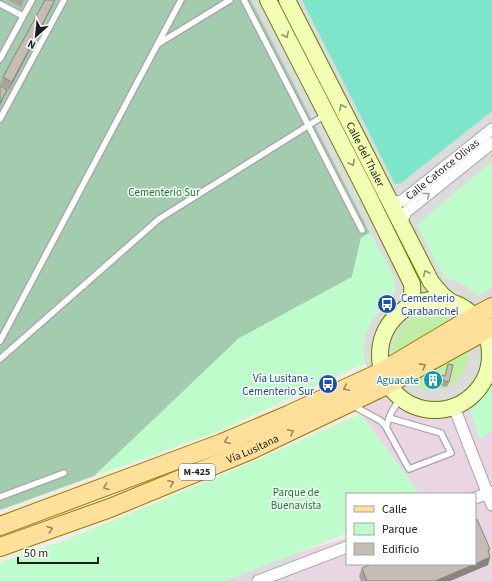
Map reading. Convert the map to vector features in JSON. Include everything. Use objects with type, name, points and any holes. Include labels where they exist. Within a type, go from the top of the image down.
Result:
[{"type":"main road","name":"M-425","points":[[390,384],[475,316],[492,307]]},
{"type":"main road","name":"M-425","points":[[390,384],[489,329]]},
{"type":"main road","name":"Vía Lusitana","points":[[0,547],[110,508],[251,450],[390,384]]},
{"type":"main road","name":"Vía Lusitana","points":[[0,526],[222,443],[288,415],[390,384]]},
{"type":"street","name":"Calle del Thaler","points":[[268,0],[412,284],[412,299],[406,308]]},
{"type":"street","name":"Calle del Thaler","points":[[287,0],[431,282],[442,296],[451,302]]},
{"type":"street","name":"Calle Catorce Olivas","points":[[389,199],[396,202],[402,201],[492,128]]},
{"type":"street","name":"Calle Catorce Olivas","points":[[401,223],[406,212],[492,143]]},
{"type":"street","points":[[428,299],[440,299],[451,302],[464,308],[489,329],[491,355],[488,372],[480,388],[468,400],[454,407],[435,410],[416,407],[390,384],[380,356],[383,336],[391,322],[406,308],[418,302],[428,299]]},
{"type":"street","points":[[454,407],[490,493],[492,505]]},
{"type":"street","points":[[476,498],[490,493]]},
{"type":"street","points":[[258,581],[271,579],[346,547]]},
{"type":"lane","points":[[0,59],[32,0]]},
{"type":"lane","points":[[0,119],[64,0]]},
{"type":"lane","points":[[0,341],[181,0]]},
{"type":"lane","points":[[157,45],[230,0]]},
{"type":"lane","points":[[244,0],[362,230]]},
{"type":"lane","points":[[0,4],[23,16]]},
{"type":"lane","points":[[0,359],[159,219],[327,114]]},
{"type":"lane","points":[[386,427],[389,418],[390,384]]},
{"type":"lane","points":[[350,404],[381,421],[386,427],[409,469],[451,453],[442,433],[389,418]]},
{"type":"lane","points":[[0,497],[64,474]]},
{"type":"shaded area","points":[[251,0],[492,0],[492,380],[470,405],[446,416],[423,416],[403,408],[384,395],[365,363],[363,350],[364,336],[370,323],[396,290],[393,275]]},
{"type":"shaded area","points":[[492,380],[492,581],[266,581],[301,564],[296,553],[346,538],[346,565],[476,565],[476,493],[419,493],[358,411],[384,395],[403,408],[423,416],[446,416],[470,405]]},
{"type":"shaded area","points":[[296,553],[301,565],[266,581],[224,581]]},
{"type":"green space","name":"Cementerio Sur","points":[[0,0],[251,0],[370,233],[361,238],[352,277],[238,339],[195,385],[94,476],[0,510]]},
{"type":"green space","points":[[302,0],[492,0],[492,111],[401,183],[395,184]]},
{"type":"green space","points":[[492,161],[492,287],[479,296],[461,283],[444,277],[417,225]]},
{"type":"green space","points":[[370,233],[393,275],[396,289],[376,315],[367,331],[364,340],[365,363],[217,432],[94,476],[238,339],[352,277],[361,238]]},
{"type":"green space","points":[[432,313],[444,316],[454,322],[393,356],[396,337],[407,321],[419,315]]},
{"type":"green space","points":[[469,349],[468,361],[464,372],[453,384],[447,387],[447,369],[443,382],[429,378],[429,383],[446,387],[441,389],[427,390],[409,383]]},
{"type":"green space","points":[[492,386],[492,429],[489,433],[479,439],[470,411]]},
{"type":"green space","name":"Parque de Buenavista","points":[[361,414],[419,493],[346,493],[346,533],[225,581],[0,581],[0,563],[73,537],[227,473]]},
{"type":"building","points":[[45,0],[55,0],[12,82],[3,77]]},
{"type":"building","points":[[0,86],[7,90],[0,103]]},
{"type":"building","points":[[448,364],[453,365],[449,382],[430,377],[431,373],[445,376]]},
{"type":"building","points":[[476,520],[490,549],[488,550],[490,557],[476,564]]},
{"type":"building","points":[[369,565],[473,565],[435,581],[367,581],[362,568]]},
{"type":"place","name":"Cementerio Carabanchel","points":[[387,304]]},
{"type":"place","name":"Aguacate","points":[[433,380]]},
{"type":"place","name":"Vía Lusitana - Cementerio Sur","points":[[328,384]]}]
